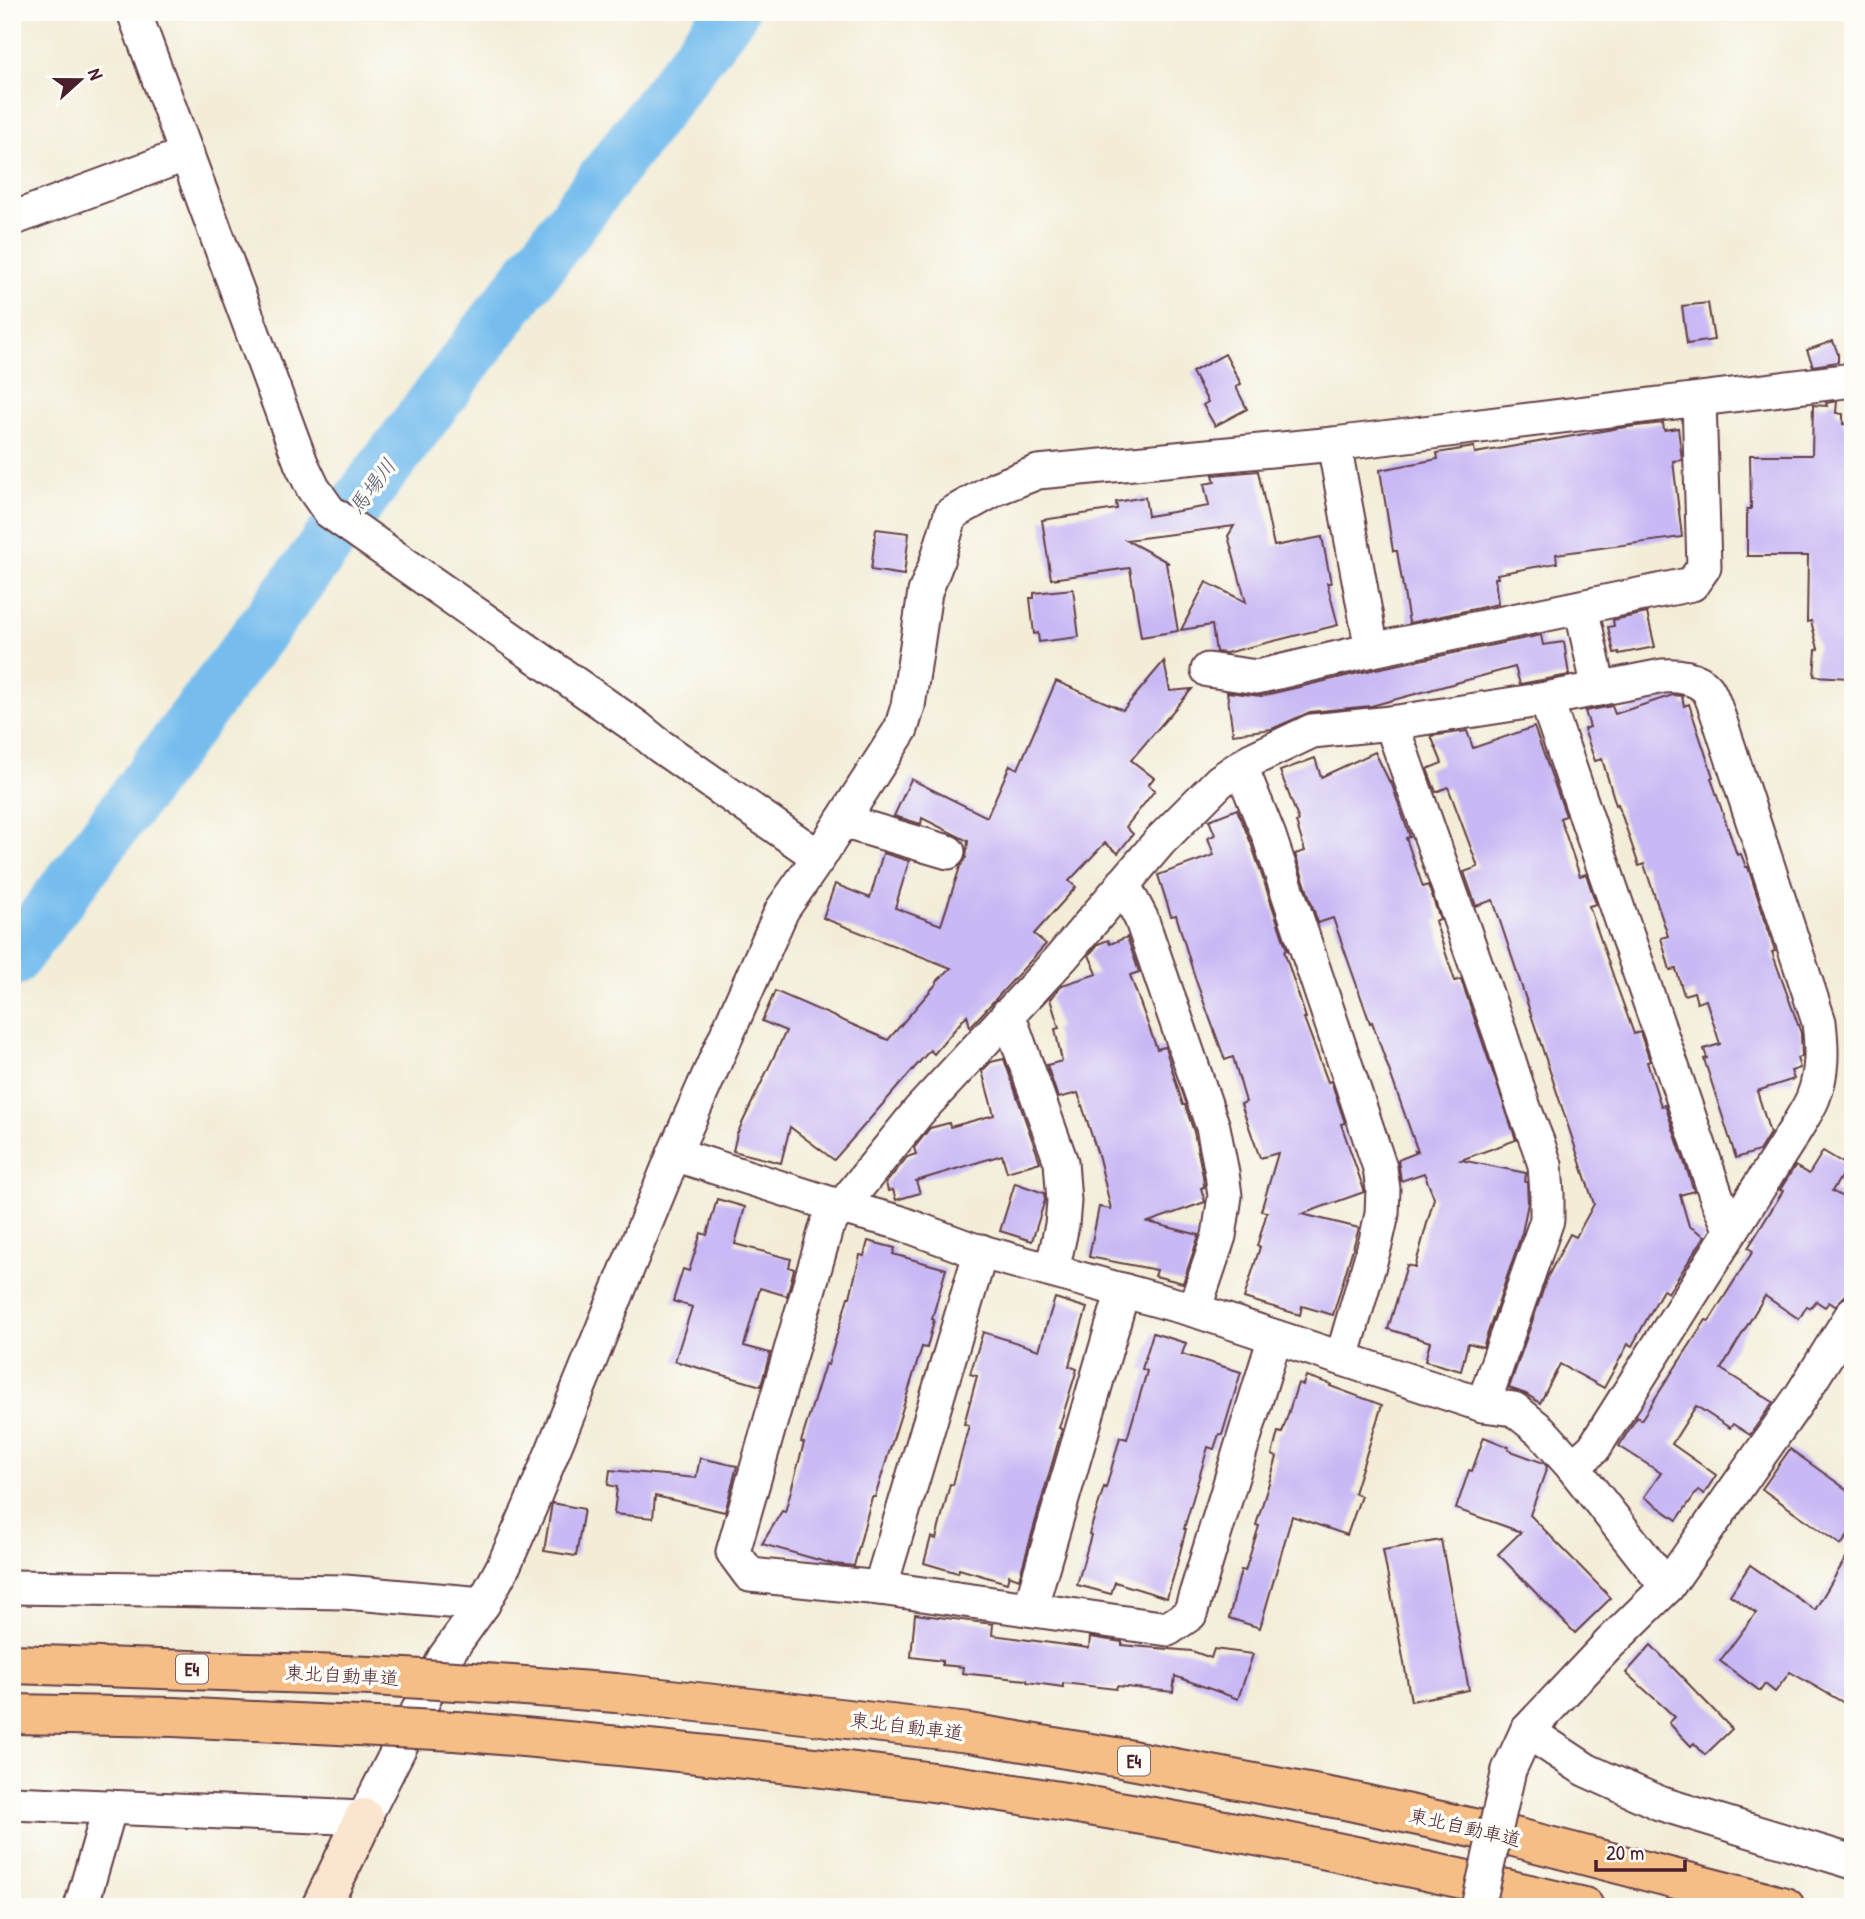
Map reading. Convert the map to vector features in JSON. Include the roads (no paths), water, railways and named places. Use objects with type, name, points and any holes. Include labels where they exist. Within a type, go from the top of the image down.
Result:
[{"type":"highway","name":"東北自動車道","points":[[12,1664],[472,1682],[616,1693],[969,1733],[1345,1800],[1501,1834],[1785,1907]]},
{"type":"highway","points":[[12,1714],[174,1717],[455,1731],[770,1761],[976,1788],[1330,1849],[1584,1907]]},
{"type":"street","points":[[134,12],[301,463],[313,488],[329,511],[819,857]]},
{"type":"street","points":[[12,219],[187,154]]},
{"type":"street","points":[[321,1907],[444,1657],[483,1604],[504,1565],[674,1154],[782,910],[901,729],[908,706],[925,592],[951,514],[997,488],[1038,472],[1334,444],[1853,382]]},
{"type":"street","points":[[1208,670],[1257,677],[1372,650],[1692,584],[1704,567],[1699,400]]},
{"type":"street","points":[[1334,444],[1372,650]]},
{"type":"street","points":[[1581,607],[1599,689]]},
{"type":"street","points":[[1275,1337],[1190,1614],[1168,1629],[880,1588],[750,1575],[733,1552],[827,1225],[919,1111],[1062,957],[1160,841],[1220,781],[1251,760],[1312,731],[1391,723],[1546,699],[1663,676],[1677,675],[1694,681],[1707,689],[1720,721],[1819,1022],[1823,1050],[1821,1071],[1813,1099],[1731,1231],[1594,1448],[1573,1467]]},
{"type":"street","points":[[1546,699],[1717,1198],[1731,1231]]},
{"type":"street","points":[[1391,723],[1545,1165],[1547,1220],[1483,1405]]},
{"type":"street","points":[[1241,767],[1269,836],[1380,1168],[1384,1189],[1376,1241],[1342,1359]]},
{"type":"street","points":[[842,821],[948,852]]},
{"type":"street","points":[[1124,884],[1141,918],[1213,1127],[1222,1173],[1225,1195],[1219,1236],[1194,1310]]},
{"type":"street","points":[[1008,1014],[1061,1162],[1064,1201],[1052,1271]]},
{"type":"street","points":[[674,1154],[841,1207],[898,1222],[981,1251],[1194,1310],[1483,1405],[1514,1409],[1541,1431],[1573,1467],[1667,1587]]},
{"type":"street","points":[[880,1588],[981,1251]]},
{"type":"street","points":[[1030,1609],[1123,1290]]},
{"type":"street","points":[[1478,1907],[1509,1770],[1527,1731],[1667,1587],[1801,1396],[1853,1313]]},
{"type":"street","points":[[12,1587],[345,1592],[483,1604]]},
{"type":"street","points":[[1527,1731],[1586,1770],[1659,1803],[1853,1863]]},
{"type":"street","points":[[12,1803],[364,1818]]},
{"type":"street","points":[[82,1907],[110,1807]]},
{"type":"street","points":[[346,1907],[364,1818]]},
{"type":"waterway","name":"馬場川","points":[[12,960],[731,12]]}]
